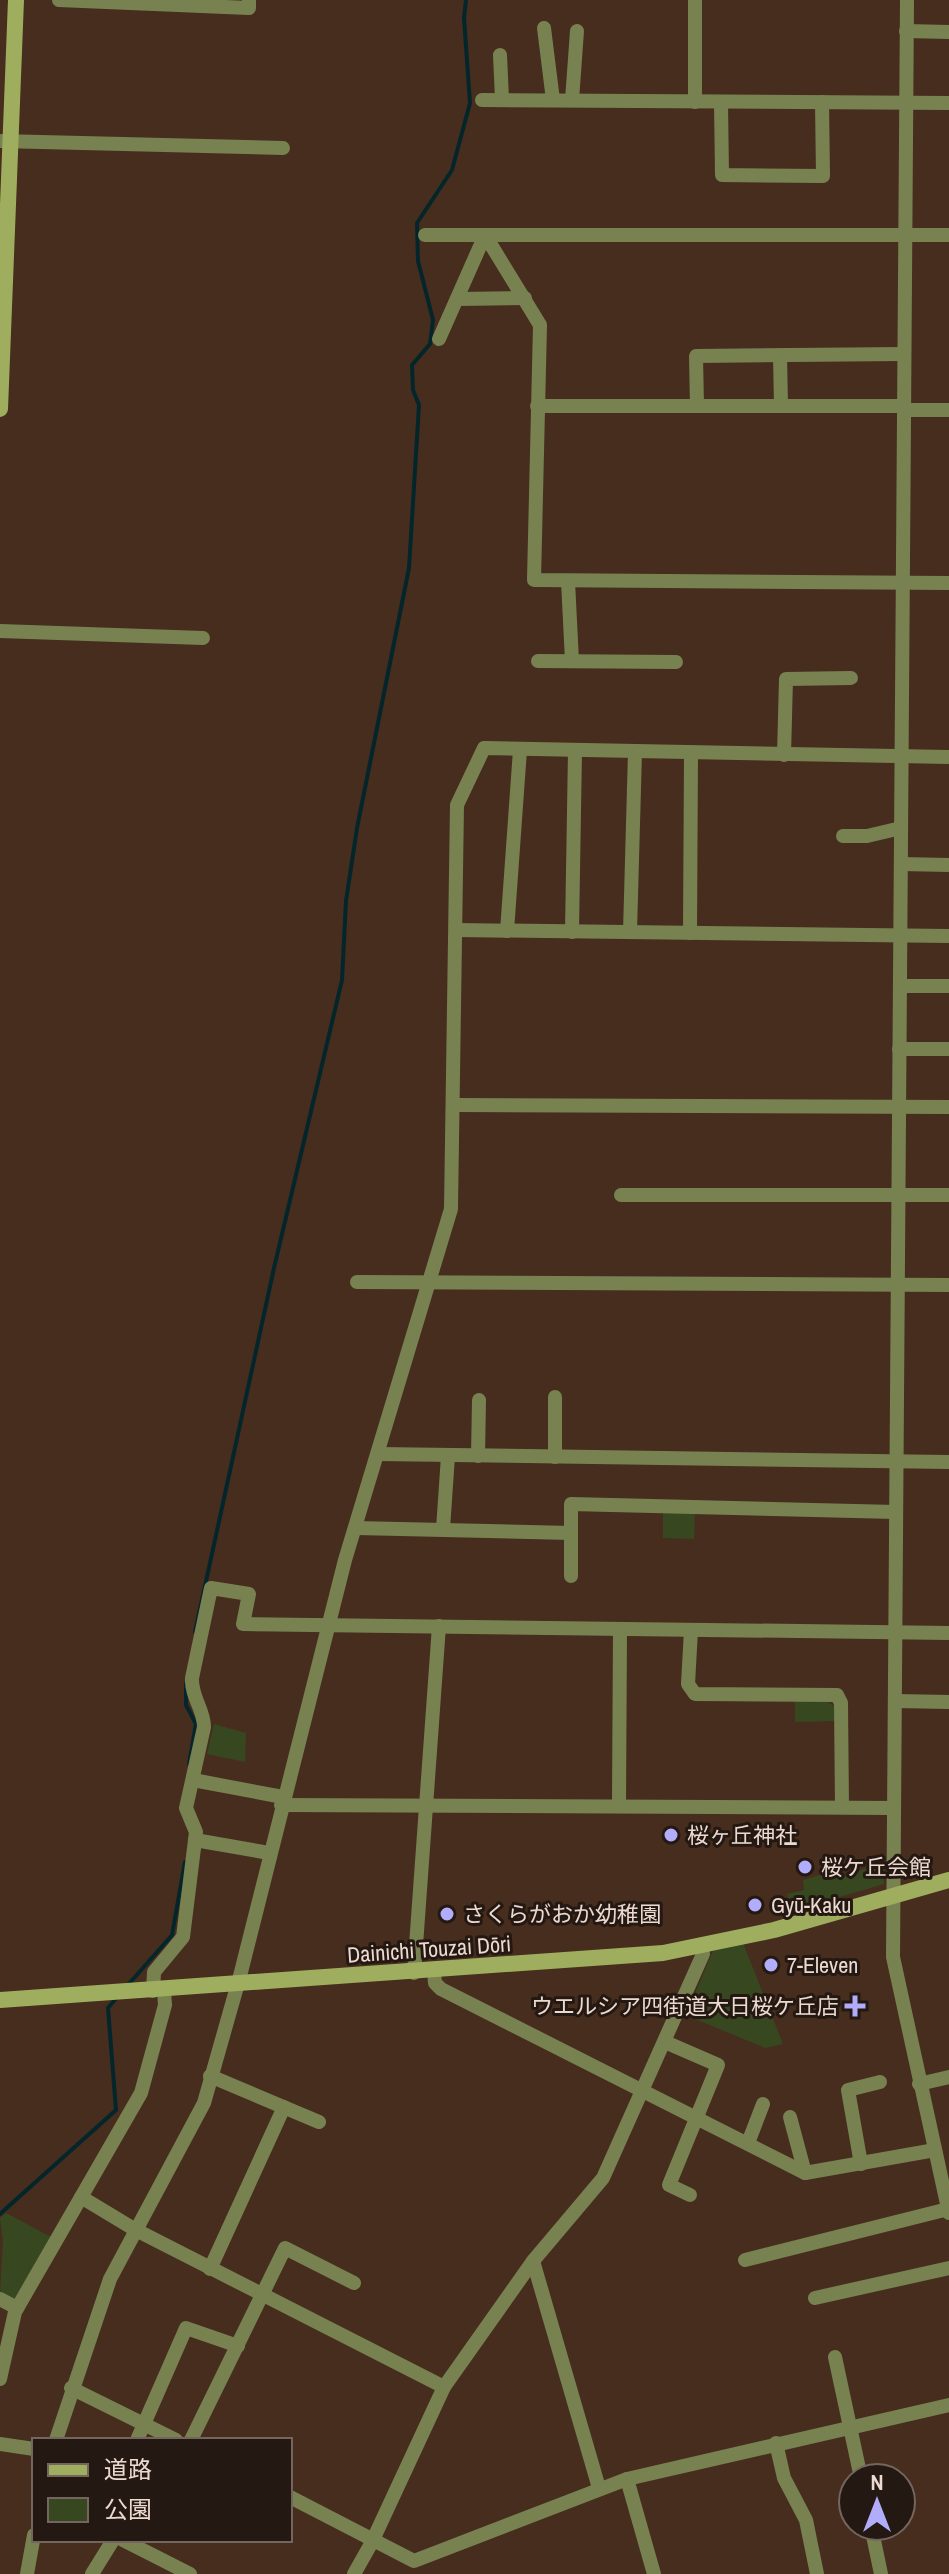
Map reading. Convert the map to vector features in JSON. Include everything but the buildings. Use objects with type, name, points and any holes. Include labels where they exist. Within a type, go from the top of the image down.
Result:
[{"type":"street","points":[[0,409],[5,141],[16,0]]},
{"type":"street","points":[[59,0],[249,8],[249,0]]},
{"type":"street","points":[[695,0],[695,102]]},
{"type":"street","points":[[745,2260],[949,2211],[894,1964],[907,0]]},
{"type":"street","points":[[544,28],[553,100]]},
{"type":"street","points":[[572,100],[577,31]]},
{"type":"street","points":[[906,31],[949,32]]},
{"type":"street","points":[[500,55],[502,99]]},
{"type":"street","points":[[482,100],[949,103]]},
{"type":"street","points":[[721,102],[722,175],[823,176],[822,102]]},
{"type":"street","points":[[5,141],[283,148]]},
{"type":"street","points":[[425,235],[949,235]]},
{"type":"street","points":[[485,235],[540,325],[534,580],[949,583]]},
{"type":"street","points":[[439,339],[485,235]]},
{"type":"street","points":[[457,299],[525,298]]},
{"type":"street","points":[[697,406],[696,356],[904,354]]},
{"type":"street","points":[[780,355],[781,406]]},
{"type":"street","points":[[537,406],[949,410]]},
{"type":"street","points":[[568,581],[572,661]]},
{"type":"street","points":[[0,631],[203,638]]},
{"type":"street","points":[[538,661],[676,662]]},
{"type":"street","points":[[784,755],[786,679],[851,678]]},
{"type":"street","points":[[57,2438],[110,2279],[204,2103],[356,1528],[451,1209],[455,1105],[457,805],[484,748],[949,757]]},
{"type":"street","points":[[507,931],[520,750]]},
{"type":"street","points":[[572,932],[575,751]]},
{"type":"street","points":[[630,932],[635,752]]},
{"type":"street","points":[[690,933],[691,753]]},
{"type":"street","points":[[843,836],[867,836],[901,828]]},
{"type":"street","points":[[901,864],[949,865]]},
{"type":"street","points":[[457,930],[949,936]]},
{"type":"street","points":[[900,986],[949,986]]},
{"type":"street","points":[[899,1049],[949,1049]]},
{"type":"street","points":[[455,1105],[949,1107]]},
{"type":"street","points":[[621,1195],[949,1195]]},
{"type":"street","points":[[357,1282],[949,1285]]},
{"type":"street","points":[[555,1397],[555,1457]]},
{"type":"street","points":[[478,1456],[479,1400]]},
{"type":"street","points":[[378,1454],[949,1462]]},
{"type":"street","points":[[443,1529],[448,1456]]},
{"type":"street","points":[[571,1576],[571,1504],[896,1512]]},
{"type":"street","points":[[356,1528],[571,1533]]},
{"type":"street","points":[[0,2379],[17,2308],[141,2093],[165,2005],[154,1972],[183,1937],[196,1832],[186,1808],[204,1717],[194,1697],[192,1678],[211,1588],[249,1594],[243,1624],[949,1633]]},
{"type":"street","points":[[414,1973],[439,1626]]},
{"type":"street","points":[[619,1804],[620,1629]]},
{"type":"street","points":[[691,1630],[688,1684],[695,1694],[837,1695],[841,1703],[842,1807]]},
{"type":"street","points":[[895,1701],[949,1702]]},
{"type":"street","points":[[193,1780],[282,1801],[425,1806],[619,1804],[894,1808]]},
{"type":"street","points":[[195,1840],[269,1853]]},
{"type":"street","name":"Dainichi Touzai Dōri","points":[[0,2000],[414,1973],[702,1947],[893,1898],[949,1880]]},
{"type":"street","points":[[354,2574],[444,2387],[533,2261],[603,2178],[703,1954],[702,1947]]},
{"type":"street","points":[[434,1971],[435,1983],[441,1989],[805,2173],[861,2164],[934,2145],[949,2136]]},
{"type":"street","points":[[665,2042],[718,2065],[669,2185],[690,2195]]},
{"type":"street","points":[[210,2076],[319,2122]]},
{"type":"street","points":[[919,2084],[949,2077]]},
{"type":"street","points":[[861,2164],[848,2090],[880,2082]]},
{"type":"street","points":[[748,2143],[763,2104]]},
{"type":"street","points":[[210,2269],[284,2107]]},
{"type":"street","points":[[790,2117],[805,2173]]},
{"type":"street","points":[[81,2197],[210,2269],[444,2387]]},
{"type":"street","points":[[192,2438],[285,2248],[354,2283]]},
{"type":"street","points":[[533,2261],[599,2488]]},
{"type":"street","points":[[815,2298],[949,2268]]},
{"type":"street","points":[[0,2299],[17,2308]]},
{"type":"street","points":[[138,2438],[186,2328],[238,2346]]},
{"type":"street","points":[[835,2357],[858,2462]]},
{"type":"street","points":[[71,2388],[172,2438]]},
{"type":"street","points":[[292,2498],[414,2561],[627,2479],[949,2405]]},
{"type":"street","points":[[776,2443],[784,2478],[806,2520],[817,2574]]},
{"type":"street","points":[[0,2444],[32,2449]]},
{"type":"street","points":[[627,2479],[654,2574]]},
{"type":"street","points":[[32,2572],[34,2542]]},
{"type":"street","points":[[92,2574],[112,2542]]},
{"type":"street","points":[[126,2542],[174,2570],[190,2574]]},
{"type":"street","points":[[874,2542],[881,2574]]},
{"type":"green space","points":[[663,1510],[695,1511],[694,1539],[663,1538]]},
{"type":"green space","points":[[795,1699],[821,1699],[835,1706],[835,1721],[795,1722]]},
{"type":"green space","points":[[214,1724],[246,1733],[245,1762],[207,1754]]},
{"type":"green space","points":[[884,1863],[884,1884],[791,1911],[787,1894],[804,1890],[803,1880],[837,1870],[839,1877]]},
{"type":"green space","points":[[743,1943],[783,2044],[765,2048],[686,2015],[713,1951]]},
{"type":"green space","points":[[6,2213],[51,2237],[18,2300],[12,2301],[0,2294],[3,2241],[0,2218]]},
{"type":"waterway","points":[[195,1632],[274,1268],[342,980],[346,901],[357,828],[409,568],[419,405],[413,390],[412,365],[430,344],[433,320],[418,261],[417,223],[452,170],[470,103],[464,18],[466,0]]},
{"type":"waterway","points":[[186,1684],[186,1705],[196,1724],[189,1764]]},
{"type":"waterway","points":[[127,1986],[172,1935],[185,1862]]},
{"type":"waterway","points":[[0,2214],[116,2110],[108,2008],[118,1996]]},
{"type":"place","name":"桜ヶ丘神社","points":[[671,1835]]},
{"type":"place","name":"桜ケ丘会館","points":[[805,1867]]},
{"type":"place","name":"Gyū-Kaku","points":[[755,1905]]},
{"type":"place","name":"さくらがおか幼稚園","points":[[447,1914]]},
{"type":"place","name":"7-Eleven","points":[[771,1965]]},
{"type":"place","name":"ウエルシア四街道大日桜ケ丘店","points":[[855,2006]]}]
